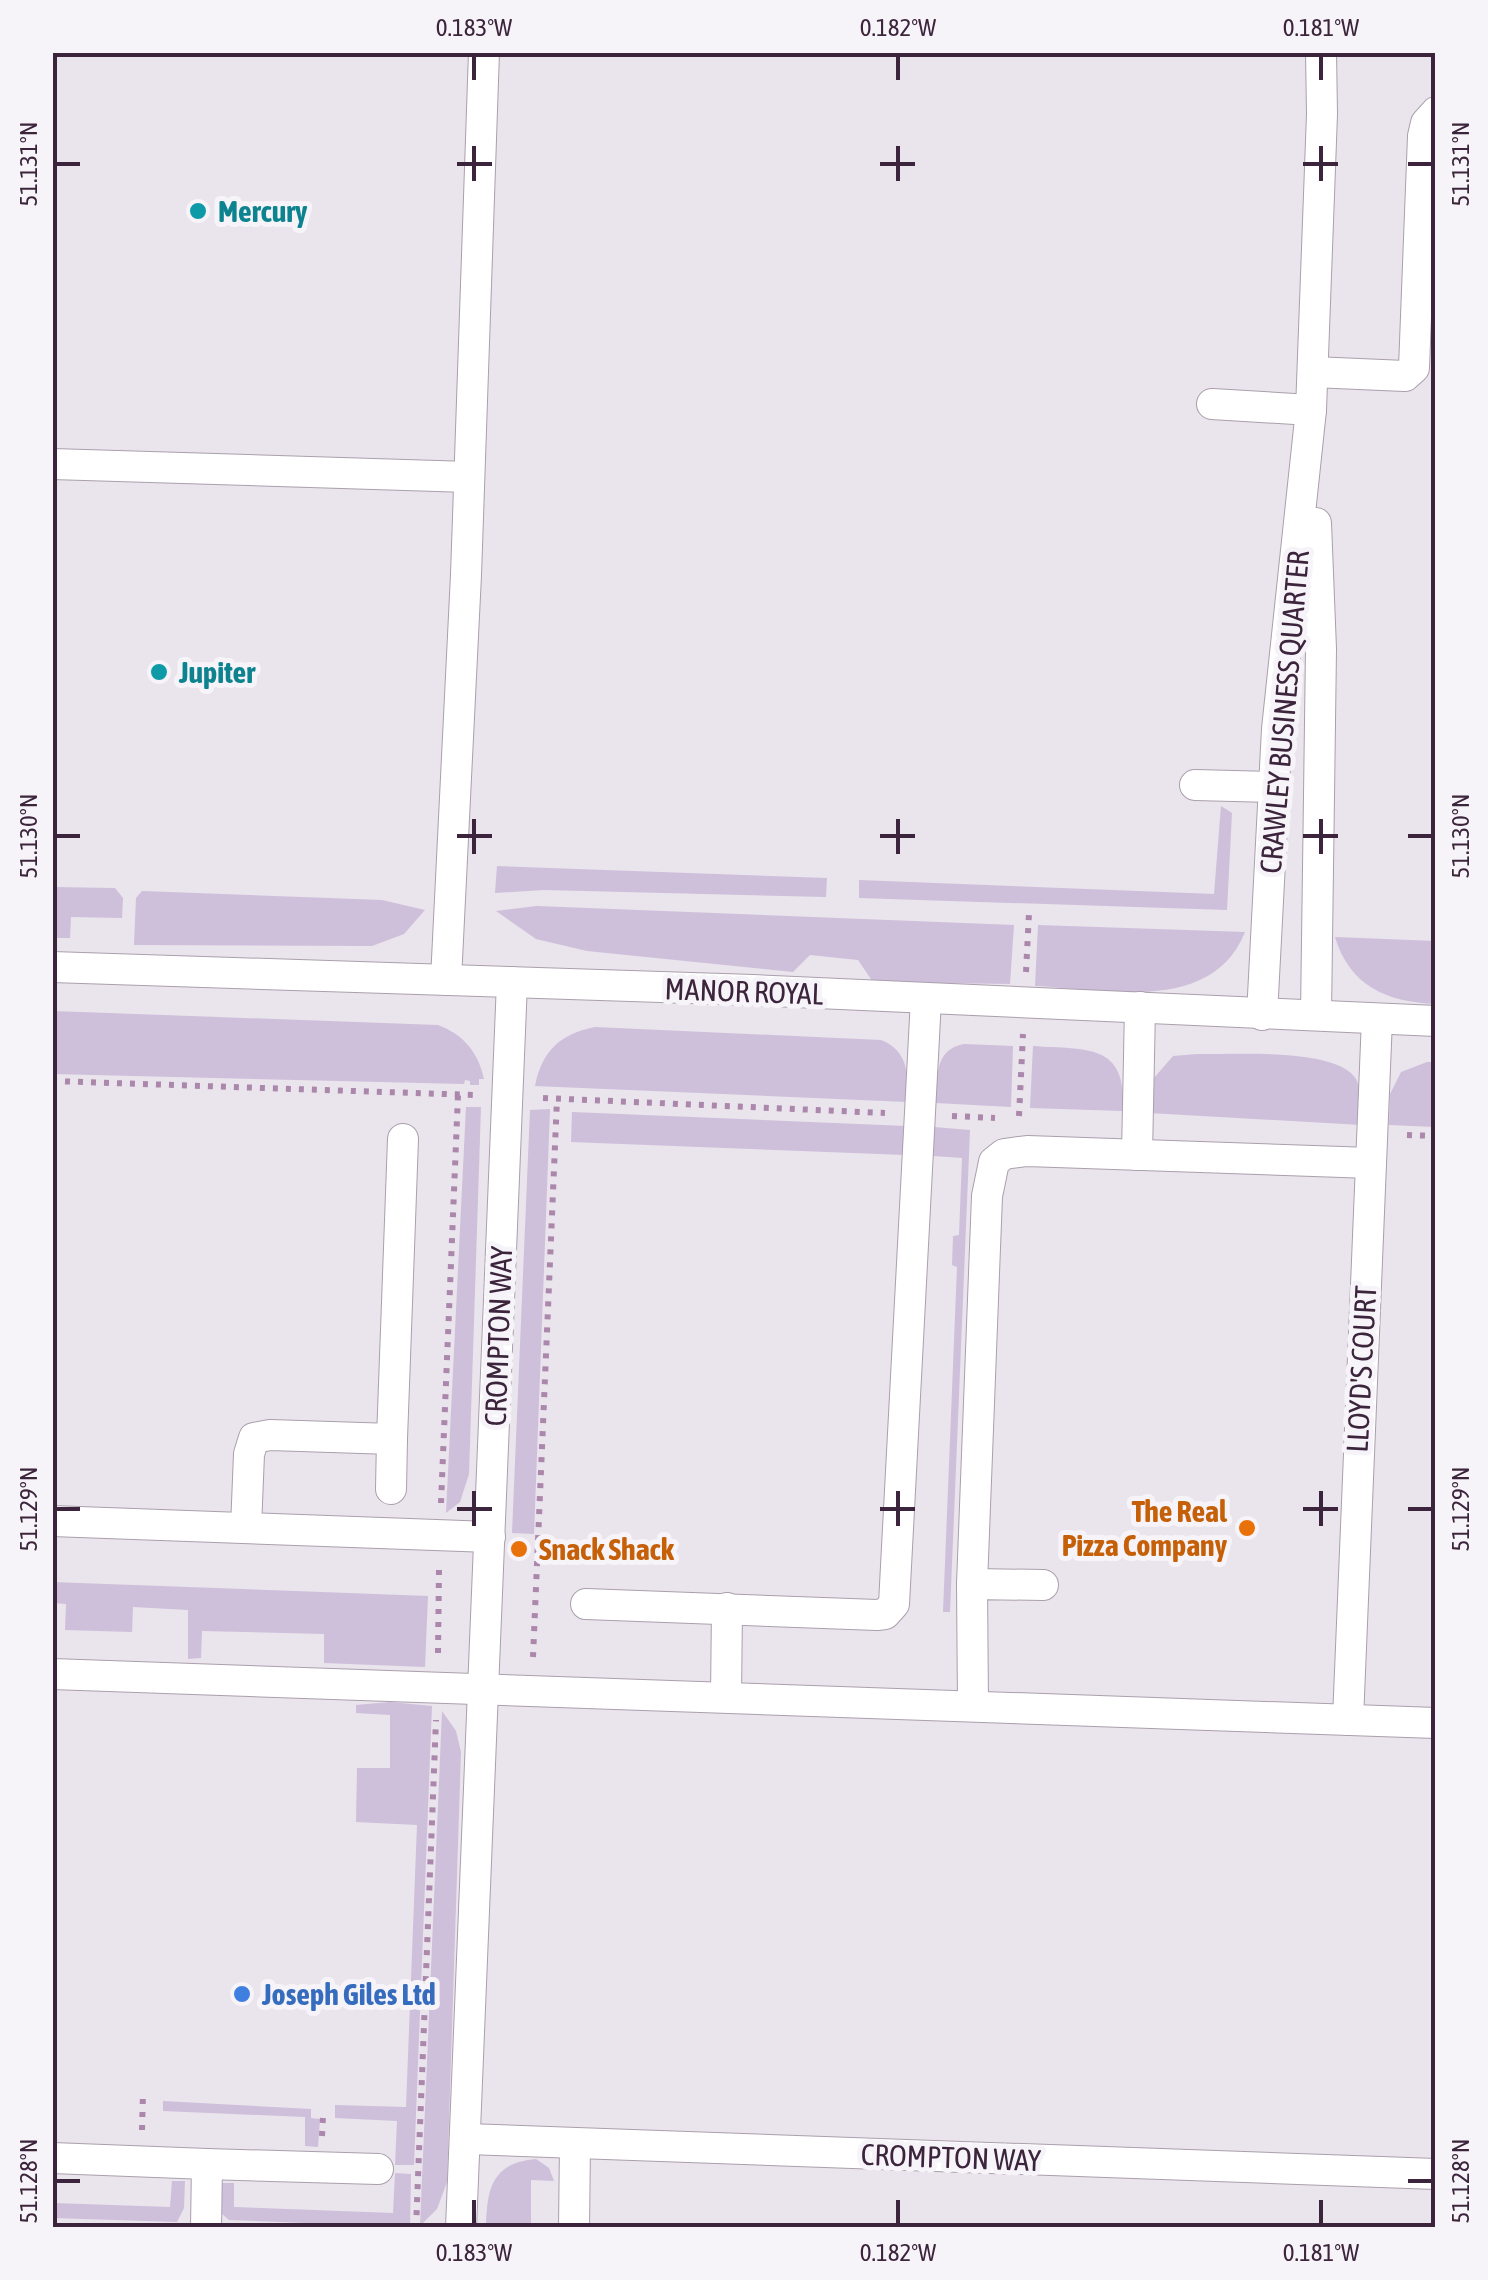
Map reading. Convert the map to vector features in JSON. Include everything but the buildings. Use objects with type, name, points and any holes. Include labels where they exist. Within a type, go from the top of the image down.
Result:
[{"type":"street","points":[[446,980],[470,476],[484,52]]},
{"type":"street","name":"CRAWLEY BUSINESS QUARTER","points":[[1262,1014],[1280,691],[1306,485],[1311,410],[1321,52]]},
{"type":"street","name":"CRAWLEY BUSINESS QUARTER","points":[[1322,114],[1334,52]]},
{"type":"street","points":[[1313,372],[1397,376],[1412,373],[1427,294],[1423,136],[1426,123],[1436,112]]},
{"type":"street","points":[[1212,404],[1311,410]]},
{"type":"street","name":"CRAWLEY BUSINESS QUARTER","points":[[1311,410],[1321,649],[1316,1015]]},
{"type":"street","points":[[52,464],[470,476]]},
{"type":"street","points":[[1194,784],[1274,787]]},
{"type":"street","name":"MANOR ROYAL","points":[[52,967],[1436,1021]]},
{"type":"street","name":"CROMPTON WAY","points":[[461,2228],[512,982]]},
{"type":"street","points":[[586,1604],[877,1615],[885,1614],[894,1604],[926,999]]},
{"type":"street","points":[[1137,1155],[1140,1007]]},
{"type":"street","name":"LLOYD'S COURT","points":[[1348,1720],[1377,1018]]},
{"type":"street","points":[[391,1489],[404,1139]]},
{"type":"street","points":[[973,1705],[972,1584],[991,1166],[1004,1154],[1016,1152],[1137,1155],[1371,1148]]},
{"type":"street","points":[[246,1528],[249,1454],[254,1438],[270,1435],[392,1439]]},
{"type":"street","points":[[52,1521],[490,1537]]},
{"type":"street","points":[[972,1584],[1043,1586]]},
{"type":"street","points":[[726,1696],[727,1608]]},
{"type":"street","points":[[52,1674],[1436,1723]]},
{"type":"street","name":"CROMPTON WAY","points":[[466,2139],[1436,2174]]},
{"type":"street","points":[[574,2228],[575,2144]]},
{"type":"street","points":[[52,2158],[378,2169]]},
{"type":"street","points":[[206,2228],[208,2164]]},
{"type":"path","points":[[1018,1120],[1029,913]]},
{"type":"path","points":[[52,1081],[999,1118]]},
{"type":"path","points":[[531,1690],[556,1098]]},
{"type":"path","points":[[1371,1148],[1436,1136]]},
{"type":"shaded area","points":[[1221,806],[1232,813],[1227,910],[859,898],[859,880],[1214,894]]},
{"type":"shaded area","points":[[497,866],[827,878],[826,897],[544,890],[495,893]]},
{"type":"shaded area","points":[[53,887],[115,888],[123,898],[122,918],[71,917],[70,938],[53,938]]},
{"type":"shaded area","points":[[142,891],[382,900],[425,910],[404,934],[372,946],[134,945],[136,898]]},
{"type":"shaded area","points":[[537,906],[1014,925],[1010,984],[873,982],[858,960],[810,955],[793,972],[587,951],[536,939],[496,911]]},
{"type":"shaded area","points":[[1038,925],[1245,932],[1229,958],[1208,976],[1182,986],[1123,992],[1035,986]]},
{"type":"shaded area","points":[[1335,937],[1435,941],[1435,1004],[1402,1000],[1373,989],[1350,968]]},
{"type":"shaded area","points":[[53,1011],[438,1025],[468,1046],[484,1079],[479,1079],[479,1085],[470,1085],[465,1080],[464,1084],[53,1074]]},
{"type":"shaded area","points":[[595,1027],[881,1040],[902,1057],[907,1073],[907,1102],[535,1086],[542,1063],[554,1046],[572,1034]]},
{"type":"shaded area","points":[[1013,1046],[1011,1107],[936,1103],[942,1059],[954,1047]]},
{"type":"shaded area","points":[[1033,1046],[1086,1050],[1111,1061],[1118,1072],[1123,1111],[1030,1108]]},
{"type":"shaded area","points":[[1173,1056],[1307,1057],[1345,1069],[1358,1084],[1361,1125],[1149,1113],[1154,1078]]},
{"type":"shaded area","points":[[1435,1062],[1435,1127],[1389,1125],[1390,1094],[1401,1072]]},
{"type":"shaded area","points":[[466,1107],[481,1107],[469,1474],[460,1502],[446,1513]]},
{"type":"shaded area","points":[[550,1109],[534,1534],[512,1533],[530,1110]]},
{"type":"shaded area","points":[[572,1112],[906,1126],[905,1155],[571,1142]]},
{"type":"shaded area","points":[[934,1127],[970,1130],[950,1612],[943,1612],[957,1267],[952,1265],[953,1236],[959,1235],[962,1158],[933,1156]]},
{"type":"shaded area","points":[[52,1582],[428,1596],[425,1667],[324,1663],[324,1634],[202,1631],[201,1658],[188,1659],[188,1610],[133,1607],[132,1632],[65,1630],[66,1604],[53,1603]]},
{"type":"shaded area","points":[[390,1702],[432,1706],[414,2165],[395,2165],[397,2121],[335,2118],[335,2105],[406,2107],[417,1825],[356,1822],[357,1768],[390,1768],[390,1715],[356,1713],[356,1705]]},
{"type":"shaded area","points":[[442,1711],[456,1731],[461,1752],[447,2182],[437,2209],[420,2226]]},
{"type":"shaded area","points":[[163,2101],[311,2109],[311,2118],[320,2119],[318,2147],[305,2146],[305,2117],[163,2111]]},
{"type":"shaded area","points":[[536,2159],[549,2168],[554,2181],[531,2180],[531,2227],[486,2227],[488,2200],[495,2180],[510,2166]]},
{"type":"shaded area","points":[[395,2173],[411,2174],[410,2227],[229,2220],[221,2213],[222,2183],[234,2183],[234,2207],[393,2213]]},
{"type":"shaded area","points":[[172,2181],[185,2181],[184,2208],[177,2222],[53,2218],[53,2203],[170,2207]]},
{"type":"place","name":"Mercury","points":[[198,211]]},
{"type":"place","name":"Jupiter","points":[[159,672]]},
{"type":"place","name":"The Real Pizza Company","points":[[1247,1528]]},
{"type":"place","name":"Snack Shack","points":[[519,1549]]},
{"type":"place","name":"Joseph Giles Ltd","points":[[242,1994]]}]
